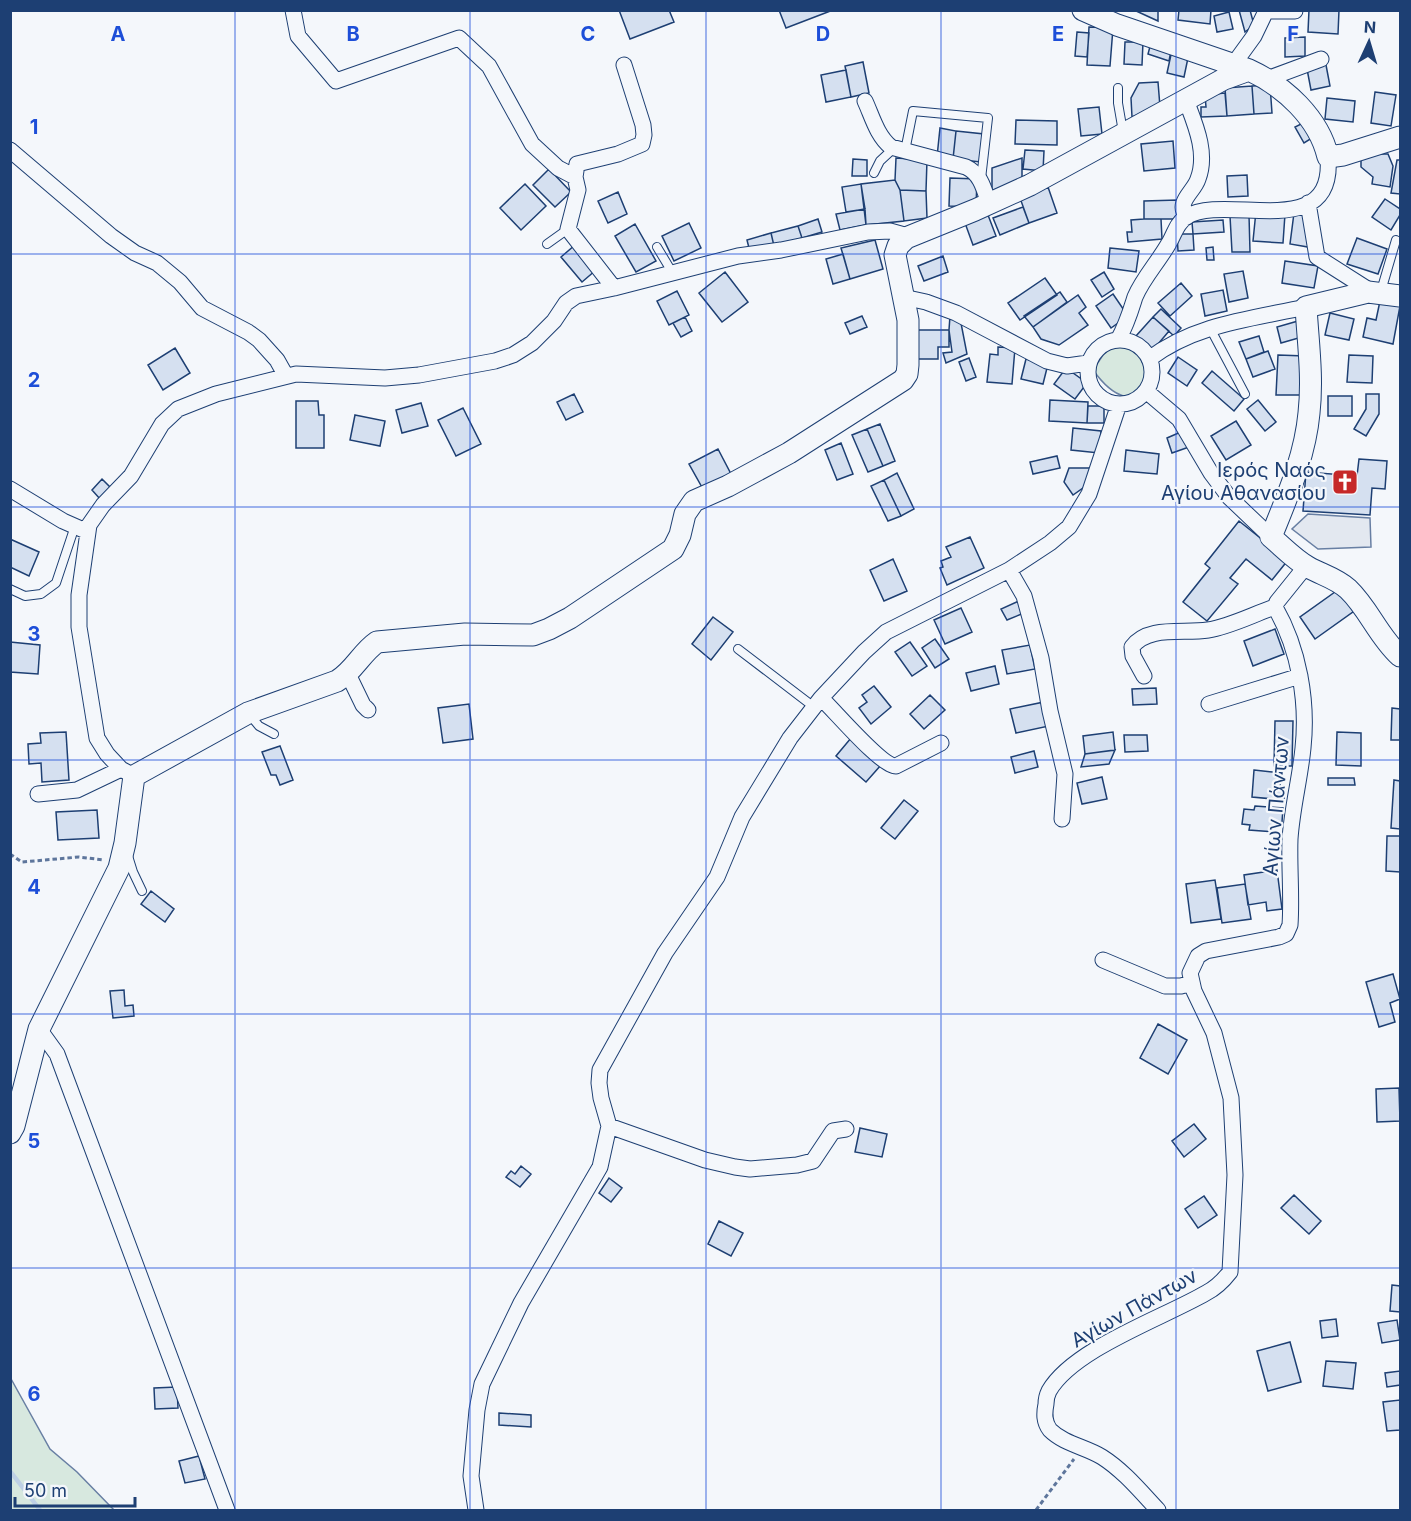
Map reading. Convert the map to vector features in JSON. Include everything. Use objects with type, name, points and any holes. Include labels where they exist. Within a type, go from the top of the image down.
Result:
[{"type":"street","points":[[293,10],[298,36],[336,81],[459,38],[489,66],[532,144],[558,168],[575,177]]},
{"type":"street","points":[[1083,10],[1117,25],[1250,71],[1286,93],[1308,117],[1323,141],[1328,157],[1327,183],[1308,203],[1280,212],[1203,210],[1187,217],[1177,225],[1170,242],[1136,297],[1131,315],[1118,340]]},
{"type":"street","points":[[1250,71],[1254,36],[1267,11],[1295,11]]},
{"type":"street","points":[[38,794],[77,790],[128,772],[248,712],[338,681],[348,674],[367,649],[377,642],[465,634],[533,635],[549,629],[658,561],[673,549],[678,542],[685,514],[694,501],[728,486],[789,453],[903,380],[907,374],[908,320],[895,255],[898,246],[908,236],[989,204],[1038,181],[1224,79],[1250,71],[1321,59]]},
{"type":"street","points":[[614,288],[568,229],[578,190],[575,177],[577,164],[618,154],[642,144],[644,135],[642,125],[624,65]]},
{"type":"street","points":[[1186,100],[1202,148],[1199,179],[1184,199],[1183,210],[1187,217]]},
{"type":"street","points":[[865,101],[887,144],[966,166],[974,171],[981,181],[989,204]]},
{"type":"street","points":[[1328,157],[1343,156],[1401,137]]},
{"type":"street","points":[[10,150],[111,236],[135,253],[157,263],[202,309],[259,340],[277,360],[286,376]]},
{"type":"street","points":[[1308,203],[1317,257],[1384,293]]},
{"type":"street","points":[[81,530],[89,525],[99,510],[131,476],[153,437],[172,413],[192,402],[286,376],[305,373],[385,378],[419,375],[495,361],[513,355],[532,343],[554,321],[571,298],[738,256],[781,250],[868,232],[890,231],[908,236]]},
{"type":"street","points":[[1149,359],[1177,340],[1210,328],[1384,293]]},
{"type":"street","points":[[903,297],[926,302],[956,313],[1047,361],[1067,366],[1088,363]]},
{"type":"street","points":[[1271,537],[1292,487],[1309,413],[1311,368],[1306,307]]},
{"type":"street","points":[[1127,340],[1139,346],[1149,359],[1152,373],[1146,391],[1133,402],[1119,404],[1104,401],[1094,391],[1088,378],[1088,363],[1100,346],[1107,342],[1127,340]]},
{"type":"street","points":[[1146,391],[1179,419],[1229,497],[1306,566],[1336,579],[1347,588],[1380,634],[1401,656]]},
{"type":"street","points":[[476,1510],[471,1476],[477,1410],[482,1384],[521,1303],[600,1167],[609,1126],[599,1083],[600,1070],[665,953],[717,877],[742,817],[790,738],[818,702],[864,652],[886,632],[1009,570],[1056,539],[1076,518],[1099,469],[1119,404]]},
{"type":"street","points":[[10,489],[81,530]]},
{"type":"street","points":[[81,530],[79,627],[97,738],[107,754],[128,772]]},
{"type":"street","points":[[1144,676],[1133,656],[1132,647],[1137,640],[1156,633],[1209,630],[1275,607],[1276,602],[1306,566]]},
{"type":"street","points":[[1009,570],[1024,596],[1040,651],[1050,711],[1065,774],[1062,819]]},
{"type":"street","name":"Αγίων Πάντων","points":[[1158,1510],[1117,1467],[1100,1456],[1059,1437],[1049,1428],[1044,1418],[1048,1392],[1074,1364],[1126,1333],[1208,1293],[1230,1272],[1235,1175],[1231,1098],[1214,1033],[1192,983],[1190,973],[1198,956],[1206,951],[1269,940],[1288,932],[1291,919],[1291,837],[1304,746],[1300,676],[1294,650],[1275,607]]},
{"type":"street","points":[[348,674],[363,705],[368,710]]},
{"type":"street","points":[[1209,704],[1300,676]]},
{"type":"street","points":[[818,702],[890,766],[896,766],[941,743]]},
{"type":"street","points":[[10,1133],[14,1126],[39,1029],[123,853],[128,772]]},
{"type":"street","points":[[1103,960],[1165,986],[1192,983]]},
{"type":"street","points":[[39,1029],[57,1054],[227,1510]]},
{"type":"street","points":[[609,1126],[705,1160],[750,1168],[797,1165],[813,1161],[833,1131],[846,1129]]},
{"type":"lane","points":[[1118,88],[1123,133]]},
{"type":"lane","points":[[874,173],[880,161],[900,149],[913,111],[988,118],[981,181]]},
{"type":"lane","points":[[547,244],[568,229]]},
{"type":"lane","points":[[1384,293],[1396,240]]},
{"type":"lane","points":[[657,246],[672,272]]},
{"type":"lane","points":[[1210,328],[1245,394]]},
{"type":"lane","points":[[10,589],[25,596],[41,594],[56,583],[81,530]]},
{"type":"lane","points":[[738,649],[818,702]]},
{"type":"lane","points":[[248,712],[259,726],[274,734]]},
{"type":"lane","points":[[123,853],[142,891]]},
{"type":"path","points":[[10,854],[22,862],[123,853]]},
{"type":"path","points":[[1036,1510],[1082,1448]]},
{"type":"shaded area","points":[[1109,346],[1130,348],[1143,357],[1148,367],[1148,379],[1144,389],[1136,396],[1124,396],[1110,388],[1093,370]]},
{"type":"shaded area","points":[[1308,514],[1370,518],[1371,547],[1318,549],[1292,529]]},
{"type":"shaded area","points":[[10,1377],[50,1449],[77,1472],[114,1510],[11,1510]]},
{"type":"building","points":[[619,10],[669,10],[674,22],[630,39]]},
{"type":"building","points":[[779,10],[833,10],[786,28]]},
{"type":"building","points":[[1134,10],[1158,10],[1158,21]]},
{"type":"building","points":[[1179,10],[1211,10],[1210,24],[1178,20]]},
{"type":"building","points":[[1239,10],[1250,10],[1254,25],[1245,32]]},
{"type":"building","points":[[1309,10],[1339,10],[1338,34],[1308,32]]},
{"type":"building","points":[[1229,12],[1233,29],[1217,32],[1214,16]]},
{"type":"building","points":[[1089,27],[1113,28],[1110,66],[1087,65]]},
{"type":"building","points":[[1077,32],[1089,33],[1087,57],[1075,56]]},
{"type":"building","points":[[1305,37],[1305,56],[1285,57],[1285,38]]},
{"type":"building","points":[[1152,39],[1172,46],[1169,61],[1148,54]]},
{"type":"building","points":[[1125,42],[1143,42],[1142,65],[1124,64]]},
{"type":"building","points":[[1172,50],[1189,53],[1184,77],[1167,73]]},
{"type":"building","points":[[863,62],[869,93],[851,97],[845,66]]},
{"type":"building","points":[[1326,65],[1330,86],[1311,90],[1307,69]]},
{"type":"building","points":[[846,70],[851,97],[826,102],[821,75]]},
{"type":"building","points":[[1158,82],[1160,107],[1132,117],[1131,98],[1139,83]]},
{"type":"building","points":[[1270,85],[1272,113],[1254,114],[1252,86]]},
{"type":"building","points":[[1252,86],[1254,114],[1227,116],[1225,88]]},
{"type":"building","points":[[1375,92],[1396,95],[1391,126],[1371,123]]},
{"type":"building","points":[[1225,93],[1227,116],[1201,117],[1201,107],[1206,107],[1205,95]]},
{"type":"building","points":[[1327,98],[1355,101],[1353,122],[1325,119]]},
{"type":"building","points":[[1099,107],[1102,134],[1081,136],[1078,109]]},
{"type":"building","points":[[1016,120],[1057,121],[1057,145],[1015,144]]},
{"type":"building","points":[[1303,123],[1312,138],[1304,143],[1295,127]]},
{"type":"building","points":[[940,128],[956,131],[953,159],[937,157]]},
{"type":"building","points":[[956,131],[984,134],[981,162],[953,159]]},
{"type":"building","points":[[1173,141],[1175,168],[1144,171],[1141,144]]},
{"type":"building","points":[[1025,150],[1044,151],[1043,171],[1023,169]]},
{"type":"building","points":[[1361,154],[1388,154],[1393,166],[1390,187],[1372,184],[1373,177],[1361,167]]},
{"type":"building","points":[[896,158],[927,160],[926,191],[900,190],[895,180]]},
{"type":"building","points":[[1022,158],[1022,181],[992,192],[992,168]]},
{"type":"building","points":[[853,159],[867,160],[867,176],[852,176]]},
{"type":"building","points":[[1397,160],[1400,160],[1400,194],[1391,193]]},
{"type":"building","points":[[549,169],[571,192],[555,207],[533,185]]},
{"type":"building","points":[[1247,175],[1248,196],[1228,197],[1227,176]]},
{"type":"building","points":[[950,178],[977,179],[976,207],[949,206]]},
{"type":"building","points":[[895,180],[900,190],[904,221],[866,225],[861,184]]},
{"type":"building","points":[[525,184],[546,206],[521,230],[500,208]]},
{"type":"building","points":[[861,184],[865,209],[846,212],[842,187]]},
{"type":"building","points":[[1048,187],[1057,213],[1029,223],[1020,198]]},
{"type":"building","points":[[900,190],[926,191],[927,218],[904,221]]},
{"type":"building","points":[[618,192],[627,214],[608,223],[598,201]]},
{"type":"building","points":[[1385,199],[1400,209],[1400,215],[1391,230],[1372,217]]},
{"type":"building","points":[[1178,200],[1178,219],[1144,219],[1144,201]]},
{"type":"building","points":[[1023,207],[1029,223],[1000,235],[993,218]]},
{"type":"building","points":[[865,209],[866,225],[840,230],[836,214]]},
{"type":"building","points":[[1256,211],[1285,214],[1283,243],[1253,241]]},
{"type":"building","points":[[1294,213],[1303,214],[1308,247],[1290,244]]},
{"type":"building","points":[[988,215],[996,236],[973,245],[965,223]]},
{"type":"building","points":[[1249,215],[1250,252],[1232,252],[1230,216]]},
{"type":"building","points":[[818,219],[822,232],[802,238],[798,226]]},
{"type":"building","points":[[1161,219],[1162,239],[1128,242],[1127,232],[1132,232],[1131,220]]},
{"type":"building","points":[[1223,220],[1224,232],[1193,234],[1192,222]]},
{"type":"building","points":[[689,223],[701,248],[674,261],[662,236]]},
{"type":"building","points":[[635,224],[656,261],[636,272],[615,236]]},
{"type":"building","points":[[798,226],[802,238],[774,246],[771,233]]},
{"type":"building","points":[[771,233],[774,246],[750,252],[747,240]]},
{"type":"building","points":[[1177,234],[1193,234],[1194,250],[1178,251]]},
{"type":"building","points":[[1357,238],[1387,249],[1378,274],[1347,264]]},
{"type":"building","points":[[875,240],[883,269],[850,279],[841,248]]},
{"type":"building","points":[[575,245],[596,270],[582,282],[561,257]]},
{"type":"building","points":[[1213,247],[1214,260],[1207,260],[1206,248]]},
{"type":"building","points":[[1110,248],[1139,251],[1136,272],[1108,268]]},
{"type":"building","points":[[843,254],[850,279],[833,284],[826,259]]},
{"type":"building","points":[[943,256],[948,272],[924,281],[918,266]]},
{"type":"building","points":[[1285,261],[1318,266],[1314,288],[1282,283]]},
{"type":"building","points":[[1243,271],[1248,298],[1229,302],[1224,274]]},
{"type":"building","points":[[725,272],[748,302],[722,322],[699,293]]},
{"type":"building","points":[[1104,272],[1114,289],[1102,297],[1091,280]]},
{"type":"building","points":[[1045,278],[1057,295],[1020,320],[1008,303]]},
{"type":"building","points":[[1181,283],[1192,296],[1170,316],[1158,303]]},
{"type":"building","points":[[1223,290],[1227,311],[1205,316],[1201,294]]},
{"type":"building","points":[[677,291],[689,315],[669,325],[657,301]]},
{"type":"building","points":[[1060,292],[1067,302],[1033,327],[1024,316]]},
{"type":"building","points":[[1113,294],[1128,316],[1111,328],[1096,306]]},
{"type":"building","points":[[1078,295],[1086,307],[1079,313],[1088,325],[1059,345],[1041,339],[1033,327]]},
{"type":"building","points":[[1380,301],[1400,306],[1393,344],[1363,337],[1367,318],[1376,320]]},
{"type":"building","points":[[1161,309],[1181,328],[1174,336],[1153,317]]},
{"type":"building","points":[[1330,313],[1354,319],[1349,340],[1325,335]]},
{"type":"building","points":[[862,316],[867,327],[850,334],[845,323]]},
{"type":"building","points":[[950,316],[960,318],[967,354],[946,363],[943,353],[952,352]]},
{"type":"building","points":[[685,317],[692,331],[681,337],[673,323]]},
{"type":"building","points":[[1153,317],[1169,331],[1153,350],[1136,336]]},
{"type":"building","points":[[1298,321],[1302,337],[1281,343],[1277,327]]},
{"type":"building","points":[[917,330],[949,330],[949,347],[938,347],[938,359],[917,359]]},
{"type":"building","points":[[1259,336],[1264,352],[1246,359],[1239,342]]},
{"type":"building","points":[[998,347],[1015,348],[1012,384],[987,382],[990,354],[998,355]]},
{"type":"building","points":[[175,348],[190,373],[163,390],[148,365]]},
{"type":"building","points":[[1268,351],[1275,369],[1253,377],[1246,359]]},
{"type":"building","points":[[1278,355],[1305,356],[1304,395],[1276,395]]},
{"type":"building","points":[[1349,355],[1373,356],[1372,383],[1347,382]]},
{"type":"building","points":[[1178,357],[1197,370],[1187,386],[1168,373]]},
{"type":"building","points":[[969,358],[976,377],[966,381],[959,362]]},
{"type":"building","points":[[1026,359],[1048,364],[1043,384],[1021,379]]},
{"type":"building","points":[[1066,368],[1087,383],[1075,399],[1054,384]]},
{"type":"building","points":[[1212,371],[1244,399],[1234,411],[1202,383]]},
{"type":"building","points":[[574,394],[583,412],[566,420],[557,402]]},
{"type":"building","points":[[1366,394],[1379,394],[1379,414],[1366,436],[1354,429],[1366,409]]},
{"type":"building","points":[[1328,396],[1352,396],[1352,416],[1328,416]]},
{"type":"building","points":[[1050,400],[1088,402],[1087,423],[1049,421]]},
{"type":"building","points":[[1258,400],[1276,422],[1265,431],[1247,409]]},
{"type":"building","points":[[296,401],[318,401],[319,415],[324,415],[324,448],[296,448]]},
{"type":"building","points":[[421,403],[428,426],[402,433],[396,410]]},
{"type":"building","points":[[1088,406],[1104,406],[1104,423],[1087,423]]},
{"type":"building","points":[[463,408],[481,444],[456,456],[438,420]]},
{"type":"building","points":[[355,415],[385,421],[380,446],[350,440]]},
{"type":"building","points":[[1236,421],[1251,445],[1226,460],[1211,436]]},
{"type":"building","points":[[880,424],[895,461],[883,466],[867,429]]},
{"type":"building","points":[[1073,428],[1101,431],[1099,453],[1071,450]]},
{"type":"building","points":[[867,429],[883,466],[868,472],[852,435]]},
{"type":"building","points":[[1183,431],[1189,447],[1172,453],[1167,438]]},
{"type":"building","points":[[841,443],[853,474],[837,480],[825,450]]},
{"type":"building","points":[[718,449],[731,474],[703,489],[689,464]]},
{"type":"building","points":[[1126,450],[1159,454],[1157,474],[1124,471]]},
{"type":"building","points":[[1057,456],[1060,468],[1033,474],[1030,462]]},
{"type":"building","name":"Ιερός Ναός Αγίου Αθανασίου","points":[[1359,459],[1387,461],[1385,489],[1372,488],[1370,515],[1303,511],[1306,472],[1357,476]]},
{"type":"building","points":[[1069,468],[1090,468],[1090,483],[1073,495],[1064,482]]},
{"type":"building","points":[[897,473],[914,509],[901,516],[884,480]]},
{"type":"building","points":[[102,479],[111,488],[100,499],[92,490]]},
{"type":"building","points":[[884,480],[901,516],[888,521],[871,486]]},
{"type":"building","points":[[1239,521],[1288,560],[1272,580],[1246,559],[1230,578],[1238,584],[1207,621],[1183,602],[1210,568],[1205,564]]},
{"type":"building","points":[[970,537],[984,568],[947,585],[940,568],[943,567],[941,561],[951,557],[946,547]]},
{"type":"building","points":[[10,539],[39,552],[29,576],[10,567]]},
{"type":"building","points":[[893,559],[907,591],[884,601],[870,570]]},
{"type":"building","points":[[1342,587],[1357,609],[1315,639],[1300,617]]},
{"type":"building","points":[[1019,601],[1024,613],[1007,620],[1001,609]]},
{"type":"building","points":[[961,608],[972,632],[945,644],[934,620]]},
{"type":"building","points":[[713,617],[733,632],[711,660],[692,644]]},
{"type":"building","points":[[1275,629],[1284,654],[1253,666],[1244,641]]},
{"type":"building","points":[[935,639],[949,659],[935,668],[922,648]]},
{"type":"building","points":[[10,642],[40,645],[38,674],[10,672]]},
{"type":"building","points":[[910,642],[927,666],[912,676],[895,652]]},
{"type":"building","points":[[1030,645],[1035,669],[1007,674],[1002,650]]},
{"type":"building","points":[[995,666],[999,684],[971,691],[966,673]]},
{"type":"building","points":[[874,686],[891,707],[871,724],[859,708],[867,702],[862,695]]},
{"type":"building","points":[[1156,688],[1157,704],[1133,705],[1132,689]]},
{"type":"building","points":[[930,695],[945,710],[924,729],[910,714]]},
{"type":"building","points":[[1044,702],[1049,726],[1016,733],[1010,709]]},
{"type":"building","points":[[469,704],[473,739],[443,743],[438,708]]},
{"type":"building","points":[[1392,708],[1400,709],[1400,740],[1391,740]]},
{"type":"building","points":[[1275,721],[1293,721],[1292,766],[1274,766]]},
{"type":"building","points":[[66,732],[69,780],[42,782],[41,763],[29,764],[28,744],[41,743],[40,733]]},
{"type":"building","points":[[1113,732],[1115,750],[1085,754],[1083,736]]},
{"type":"building","points":[[1337,732],[1361,733],[1361,766],[1336,765]]},
{"type":"building","points":[[1124,735],[1147,735],[1148,751],[1125,752]]},
{"type":"building","points":[[851,738],[881,765],[866,782],[836,756]]},
{"type":"building","points":[[280,746],[293,780],[280,785],[276,775],[271,775],[262,752]]},
{"type":"building","points":[[1115,750],[1109,764],[1081,767],[1085,754]]},
{"type":"building","points":[[1034,751],[1038,767],[1015,773],[1011,757]]},
{"type":"building","points":[[1254,770],[1282,773],[1280,786],[1285,786],[1284,800],[1252,797]]},
{"type":"building","points":[[1102,777],[1107,799],[1082,804],[1077,783]]},
{"type":"building","points":[[1328,778],[1354,778],[1355,785],[1328,785]]},
{"type":"building","points":[[1394,780],[1400,781],[1400,829],[1391,828]]},
{"type":"building","points":[[904,800],[918,811],[895,839],[881,828]]},
{"type":"building","points":[[1255,806],[1283,808],[1282,822],[1275,822],[1274,832],[1249,830],[1250,825],[1242,824],[1244,809],[1254,810]]},
{"type":"building","points":[[97,810],[99,838],[58,840],[56,812]]},
{"type":"building","points":[[1387,836],[1400,836],[1400,872],[1386,871]]},
{"type":"building","points":[[1277,870],[1282,909],[1267,911],[1266,902],[1248,905],[1244,875]]},
{"type":"building","points":[[1215,880],[1221,919],[1191,923],[1186,884]]},
{"type":"building","points":[[1245,884],[1251,919],[1222,923],[1217,888]]},
{"type":"building","points":[[151,891],[174,909],[165,922],[141,904]]},
{"type":"building","points":[[1393,974],[1400,999],[1390,1003],[1395,1022],[1379,1027],[1366,982]]},
{"type":"building","points":[[124,990],[125,1006],[133,1005],[134,1016],[113,1018],[110,991]]},
{"type":"building","points":[[1158,1024],[1187,1040],[1168,1074],[1140,1058]]},
{"type":"building","points":[[1399,1088],[1400,1121],[1377,1122],[1376,1089]]},
{"type":"building","points":[[1194,1124],[1206,1139],[1184,1157],[1172,1141]]},
{"type":"building","points":[[860,1128],[887,1134],[882,1157],[855,1152]]},
{"type":"building","points":[[521,1166],[531,1174],[520,1187],[506,1177],[511,1171],[515,1174]]},
{"type":"building","points":[[609,1178],[622,1188],[611,1202],[599,1193]]},
{"type":"building","points":[[1294,1195],[1321,1221],[1309,1234],[1281,1208]]},
{"type":"building","points":[[1204,1196],[1217,1215],[1198,1228],[1185,1209]]},
{"type":"building","points":[[719,1221],[743,1233],[731,1256],[708,1244]]},
{"type":"building","points":[[1392,1285],[1400,1286],[1400,1312],[1390,1311]]},
{"type":"building","points":[[1336,1319],[1338,1336],[1322,1338],[1320,1321]]},
{"type":"building","points":[[1397,1320],[1400,1340],[1382,1343],[1378,1323]]},
{"type":"building","points":[[1290,1342],[1301,1382],[1268,1391],[1257,1351]]},
{"type":"building","points":[[1326,1361],[1356,1363],[1353,1389],[1323,1386]]},
{"type":"building","points":[[1400,1371],[1400,1385],[1387,1387],[1385,1373]]},
{"type":"building","points":[[177,1387],[178,1408],[155,1409],[154,1388]]},
{"type":"building","points":[[1400,1400],[1400,1430],[1387,1431],[1383,1402]]},
{"type":"building","points":[[499,1413],[531,1415],[531,1427],[499,1425]]},
{"type":"building","points":[[199,1456],[205,1479],[185,1483],[179,1461]]},
{"type":"waterway","points":[[10,1471],[40,1510]]},
{"type":"place","name":"Ιερός Ναός Αγίου Αθανασίου","points":[[1345,482]]}]
